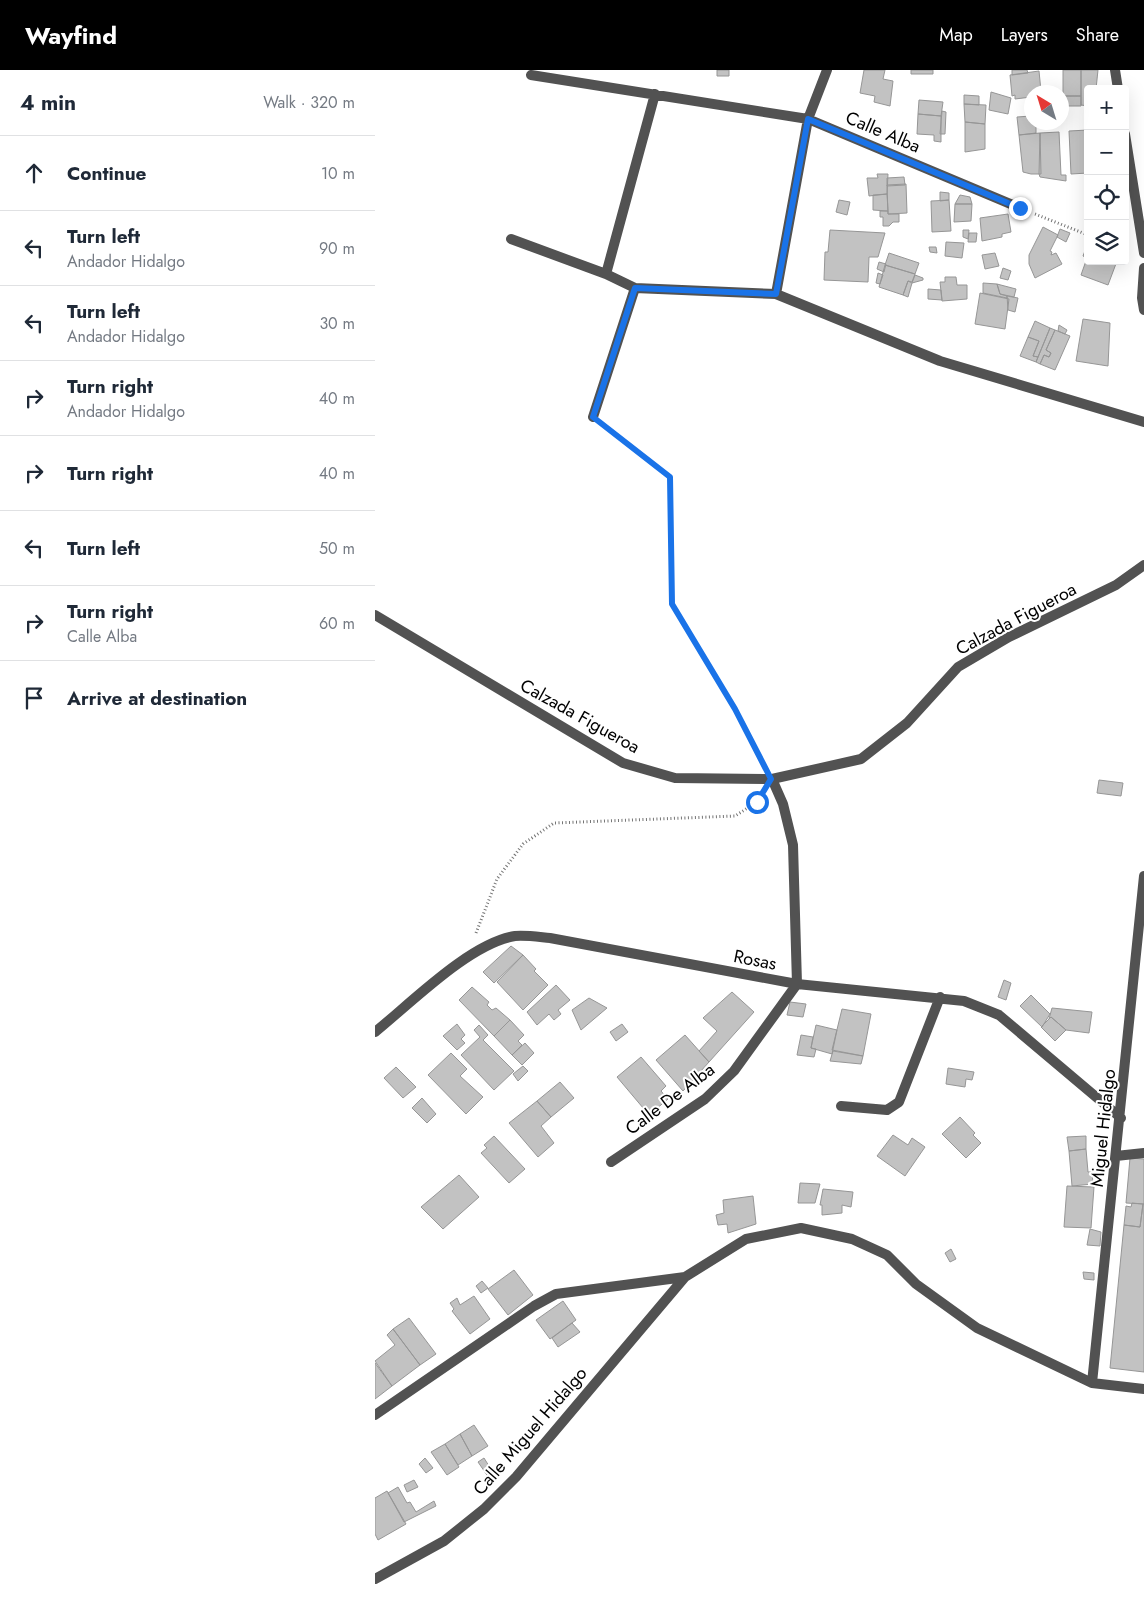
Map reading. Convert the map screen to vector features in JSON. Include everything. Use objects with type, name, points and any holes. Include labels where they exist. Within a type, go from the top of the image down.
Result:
[{"type":"street","points":[[776,294],[808,119],[827,70]]},
{"type":"street","points":[[1115,70],[1117,85]]},
{"type":"street","name":"Calle Alba","points":[[531,75],[808,119],[1020,208]]},
{"type":"street","points":[[607,274],[655,94]]},
{"type":"street","points":[[1129,159],[1144,253]]},
{"type":"street","points":[[511,239],[607,274],[635,288],[776,294],[940,361],[1144,422]]},
{"type":"street","points":[[1144,268],[1142,298],[1144,310]]},
{"type":"street","points":[[593,417],[635,288]]},
{"type":"street","name":"Calzada Figueroa","points":[[375,615],[623,763],[675,778],[771,779],[861,759],[907,723],[958,667],[1009,637],[1116,585],[1144,565]]},
{"type":"street","points":[[771,779],[783,804],[793,845],[797,984]]},
{"type":"street","name":"Miguel Hidalgo","points":[[1092,1383],[1121,1118],[1144,876]]},
{"type":"street","name":"Rosas","points":[[375,1032],[469,956],[491,944],[515,936],[550,938],[797,984],[940,997],[964,1001],[999,1015],[1121,1118]]},
{"type":"street","name":"Calle De Alba","points":[[611,1162],[705,1098],[734,1071],[797,984]]},
{"type":"street","points":[[841,1106],[887,1110],[899,1102],[940,997]]},
{"type":"street","points":[[1116,1156],[1144,1153]]},
{"type":"street","name":"Calle Miguel Hidalgo","points":[[375,1579],[444,1541],[484,1509],[515,1476],[685,1277],[746,1239],[801,1228],[852,1239],[887,1255],[916,1284],[977,1328],[1092,1383],[1144,1389]]},
{"type":"street","name":"Calle Miguel Hidalgo","points":[[375,1415],[534,1306],[556,1294],[685,1277]]},
{"type":"path","points":[[1020,208],[1084,233]]},
{"type":"path","points":[[469,956],[497,879],[523,844],[554,823],[735,816],[757,802],[771,779],[735,709],[672,604],[670,477],[593,417]]},
{"type":"building","points":[[717,70],[729,70],[729,76],[717,76]]},
{"type":"building","points":[[864,70],[885,70],[883,79],[893,81],[890,106],[874,102],[875,96],[860,93]]},
{"type":"building","points":[[911,70],[933,70],[933,74],[911,74]]},
{"type":"building","points":[[1012,70],[1027,70],[1028,73],[1012,75]]},
{"type":"building","points":[[1063,70],[1081,70],[1081,96],[1069,96],[1069,85],[1063,85]]},
{"type":"building","points":[[1081,70],[1098,70],[1096,85],[1084,85],[1084,105],[1081,105]]},
{"type":"building","points":[[1039,71],[1040,85],[1024,85],[1024,98],[1015,99],[1015,95],[1012,96],[1010,75]]},
{"type":"building","points":[[991,92],[1011,98],[1008,114],[989,110]]},
{"type":"building","points":[[964,95],[979,96],[979,105],[964,104]]},
{"type":"building","points":[[1069,96],[1081,96],[1081,106],[1069,106]]},
{"type":"building","points":[[919,100],[943,102],[941,116],[918,114]]},
{"type":"building","points":[[964,104],[986,105],[985,124],[965,122]]},
{"type":"building","points":[[942,111],[946,112],[945,134],[940,134]]},
{"type":"building","points":[[918,114],[941,116],[941,142],[934,141],[934,135],[917,134]]},
{"type":"building","points":[[1024,116],[1024,130],[1036,130],[1036,133],[1019,135],[1017,117]]},
{"type":"building","points":[[965,122],[985,124],[985,149],[965,152]]},
{"type":"building","points":[[1084,130],[1084,173],[1071,174],[1069,131]]},
{"type":"building","points":[[1059,132],[1061,175],[1066,175],[1066,181],[1040,177],[1039,174],[1040,133]]},
{"type":"building","points":[[1040,133],[1041,174],[1023,172],[1019,135]]},
{"type":"building","points":[[877,174],[888,174],[887,194],[869,196],[867,178],[878,178]]},
{"type":"building","points":[[904,177],[905,185],[887,186],[887,178]]},
{"type":"building","points":[[906,184],[907,213],[888,214],[887,185]]},
{"type":"building","points":[[940,192],[949,193],[949,200],[940,201]]},
{"type":"building","points":[[887,194],[888,211],[873,210],[873,195]]},
{"type":"building","points":[[960,195],[970,197],[972,204],[955,204]]},
{"type":"building","points":[[839,200],[850,202],[847,215],[836,212]]},
{"type":"building","points":[[949,200],[951,231],[932,232],[931,201]]},
{"type":"building","points":[[955,204],[972,204],[971,221],[954,222]]},
{"type":"building","points":[[880,211],[888,211],[888,214],[899,214],[899,222],[883,226],[883,217],[880,217]]},
{"type":"building","points":[[1008,214],[1011,232],[1002,234],[1002,237],[982,241],[980,218]]},
{"type":"building","points":[[1043,227],[1058,235],[1050,251],[1052,252],[1051,255],[1056,253],[1062,264],[1035,278],[1029,264],[1029,255]]},
{"type":"building","points":[[1060,229],[1070,233],[1066,242],[1057,237]]},
{"type":"building","points":[[830,230],[885,233],[878,257],[869,257],[868,282],[824,280],[825,252],[828,252]]},
{"type":"building","points":[[963,230],[969,230],[968,239],[963,237]]},
{"type":"building","points":[[969,233],[977,233],[976,242],[968,242]]},
{"type":"building","points":[[946,242],[964,243],[962,258],[945,256]]},
{"type":"building","points":[[929,247],[936,247],[937,253],[930,252]]},
{"type":"building","points":[[889,253],[919,263],[915,274],[885,265]]},
{"type":"building","points":[[995,253],[999,266],[985,269],[982,255]]},
{"type":"building","points":[[879,262],[886,264],[884,272],[877,269]]},
{"type":"building","points":[[885,265],[915,274],[912,282],[908,281],[903,295],[879,287]]},
{"type":"building","points":[[1085,265],[1116,265],[1108,285],[1081,275]]},
{"type":"building","points":[[1003,268],[1011,271],[1008,280],[1000,278]]},
{"type":"building","points":[[878,273],[883,275],[880,284],[876,283]]},
{"type":"building","points":[[915,275],[923,278],[923,280],[912,283]]},
{"type":"building","points":[[945,277],[956,277],[957,285],[967,285],[967,299],[942,301],[940,282],[945,282]]},
{"type":"building","points":[[908,281],[912,283],[908,297],[903,295]]},
{"type":"building","points":[[983,283],[997,284],[1000,294],[1007,296],[1007,298],[983,293]]},
{"type":"building","points":[[997,284],[1016,289],[1014,297],[1000,294]]},
{"type":"building","points":[[928,289],[941,290],[942,300],[928,299]]},
{"type":"building","points":[[980,293],[1009,299],[1005,329],[975,324]]},
{"type":"building","points":[[1007,296],[1018,298],[1015,312],[1008,310]]},
{"type":"building","points":[[1083,319],[1110,323],[1108,366],[1076,361]]},
{"type":"building","points":[[1035,321],[1050,328],[1038,357],[1033,356],[1039,341],[1028,337]]},
{"type":"building","points":[[1059,325],[1067,330],[1065,334],[1058,331]]},
{"type":"building","points":[[1050,328],[1055,330],[1046,350],[1051,353],[1049,357],[1044,355],[1040,364],[1036,362]]},
{"type":"building","points":[[1055,330],[1070,336],[1055,370],[1040,364],[1044,355],[1049,357],[1051,353],[1046,350]]},
{"type":"building","points":[[1028,337],[1039,341],[1033,356],[1038,357],[1036,362],[1020,356]]},
{"type":"building","points":[[1099,780],[1123,783],[1121,796],[1097,793]]},
{"type":"building","points":[[511,946],[523,955],[494,983],[483,972]]},
{"type":"building","points":[[523,955],[536,969],[534,971],[548,985],[523,1010],[497,982]]},
{"type":"building","points":[[1004,980],[1011,983],[1006,1000],[998,997]]},
{"type":"building","points":[[556,985],[570,1000],[558,1010],[561,1014],[554,1020],[549,1014],[537,1025],[527,1012]]},
{"type":"building","points":[[472,987],[489,1002],[487,1005],[492,1010],[496,1008],[510,1020],[494,1036],[459,1000]]},
{"type":"building","points":[[732,992],[754,1012],[709,1062],[699,1051],[717,1031],[703,1018]]},
{"type":"building","points":[[1031,995],[1050,1014],[1042,1027],[1020,1006]]},
{"type":"building","points":[[589,998],[607,1008],[581,1030],[572,1010]]},
{"type":"building","points":[[790,1002],[806,1004],[803,1017],[787,1015]]},
{"type":"building","points":[[1052,1008],[1092,1012],[1089,1033],[1066,1030],[1051,1017],[1049,1019]]},
{"type":"building","points":[[842,1009],[871,1014],[863,1056],[832,1050]]},
{"type":"building","points":[[1051,1017],[1066,1030],[1055,1041],[1041,1027]]},
{"type":"building","points":[[510,1020],[524,1035],[518,1041],[522,1045],[512,1055],[494,1036]]},
{"type":"building","points":[[457,1024],[465,1035],[461,1039],[465,1043],[457,1050],[443,1036]]},
{"type":"building","points":[[622,1024],[628,1032],[616,1041],[610,1032]]},
{"type":"building","points":[[479,1025],[488,1035],[483,1040],[514,1071],[494,1090],[461,1055],[480,1037],[474,1030]]},
{"type":"building","points":[[816,1025],[837,1030],[832,1054],[811,1048]]},
{"type":"building","points":[[685,1035],[709,1062],[683,1091],[656,1060]]},
{"type":"building","points":[[801,1035],[813,1037],[811,1048],[816,1049],[814,1057],[797,1055]]},
{"type":"building","points":[[525,1043],[534,1053],[522,1065],[512,1055]]},
{"type":"building","points":[[833,1051],[863,1056],[861,1064],[830,1061]]},
{"type":"building","points":[[451,1053],[467,1069],[460,1076],[483,1097],[466,1114],[428,1075]]},
{"type":"building","points":[[641,1057],[666,1086],[661,1091],[668,1099],[649,1115],[617,1077]]},
{"type":"building","points":[[523,1066],[528,1071],[518,1081],[513,1074]]},
{"type":"building","points":[[396,1067],[416,1087],[403,1098],[384,1078]]},
{"type":"building","points":[[948,1068],[974,1072],[972,1080],[966,1079],[965,1087],[946,1084]]},
{"type":"building","points":[[560,1082],[574,1098],[551,1117],[537,1101]]},
{"type":"building","points":[[422,1098],[436,1114],[427,1123],[412,1108]]},
{"type":"building","points":[[537,1101],[551,1117],[541,1126],[554,1143],[538,1157],[509,1123]]},
{"type":"building","points":[[960,1117],[975,1133],[973,1135],[981,1143],[966,1158],[942,1134]]},
{"type":"building","points":[[893,1135],[908,1145],[912,1138],[925,1147],[905,1176],[877,1156]]},
{"type":"building","points":[[494,1136],[525,1169],[509,1183],[481,1153],[487,1148],[484,1145]]},
{"type":"building","points":[[1086,1136],[1086,1149],[1069,1151],[1067,1137]]},
{"type":"building","points":[[1086,1149],[1088,1172],[1092,1172],[1093,1184],[1072,1186],[1069,1151]]},
{"type":"building","points":[[1130,1158],[1144,1159],[1144,1204],[1126,1203]]},
{"type":"building","points":[[459,1175],[479,1197],[443,1229],[421,1207]]},
{"type":"building","points":[[800,1183],[820,1184],[815,1203],[798,1203]]},
{"type":"building","points":[[1067,1186],[1094,1187],[1091,1228],[1064,1227]]},
{"type":"building","points":[[823,1189],[853,1192],[851,1207],[842,1205],[842,1213],[822,1215],[822,1205],[820,1205]]},
{"type":"building","points":[[753,1196],[756,1224],[728,1233],[727,1224],[718,1225],[716,1215],[724,1213],[723,1200]]},
{"type":"building","points":[[1132,1203],[1143,1204],[1140,1227],[1124,1225],[1126,1206],[1131,1207]]},
{"type":"building","points":[[1143,1204],[1144,1372],[1110,1368],[1124,1225],[1140,1227]]},
{"type":"building","points":[[1090,1229],[1101,1232],[1100,1246],[1087,1245]]},
{"type":"building","points":[[951,1249],[956,1259],[950,1262],[945,1253]]},
{"type":"building","points":[[514,1270],[533,1295],[508,1315],[488,1289]]},
{"type":"building","points":[[1083,1272],[1094,1273],[1094,1280],[1084,1279]]},
{"type":"building","points":[[482,1281],[488,1288],[481,1293],[476,1286]]},
{"type":"building","points":[[474,1296],[490,1319],[470,1334],[452,1311],[454,1309],[450,1303],[457,1298],[460,1305]]},
{"type":"building","points":[[563,1301],[576,1320],[550,1339],[536,1320]]},
{"type":"building","points":[[409,1318],[436,1354],[420,1365],[393,1329]]},
{"type":"building","points":[[572,1323],[580,1332],[558,1347],[552,1338]]},
{"type":"building","points":[[393,1329],[420,1365],[392,1386],[375,1361],[395,1345],[387,1335]]},
{"type":"building","points":[[375,1363],[392,1386],[375,1399]]},
{"type":"building","points":[[474,1425],[488,1446],[472,1456],[460,1434]]},
{"type":"building","points":[[460,1434],[472,1456],[458,1465],[445,1444]]},
{"type":"building","points":[[445,1444],[459,1467],[447,1475],[431,1452]]},
{"type":"building","points":[[425,1458],[433,1468],[426,1473],[419,1464]]},
{"type":"building","points":[[484,1458],[494,1474],[489,1478],[478,1462]]},
{"type":"building","points":[[414,1480],[418,1487],[407,1492],[404,1485]]},
{"type":"building","points":[[398,1487],[407,1503],[410,1502],[416,1512],[434,1501],[436,1506],[404,1522],[388,1493]]},
{"type":"building","points":[[387,1491],[406,1524],[378,1540],[375,1534],[375,1498]]},
{"type":"route","points":[[757,802],[771,779],[735,709],[672,604],[670,477],[593,417],[635,288],[776,294],[808,119],[1020,208]]}]
